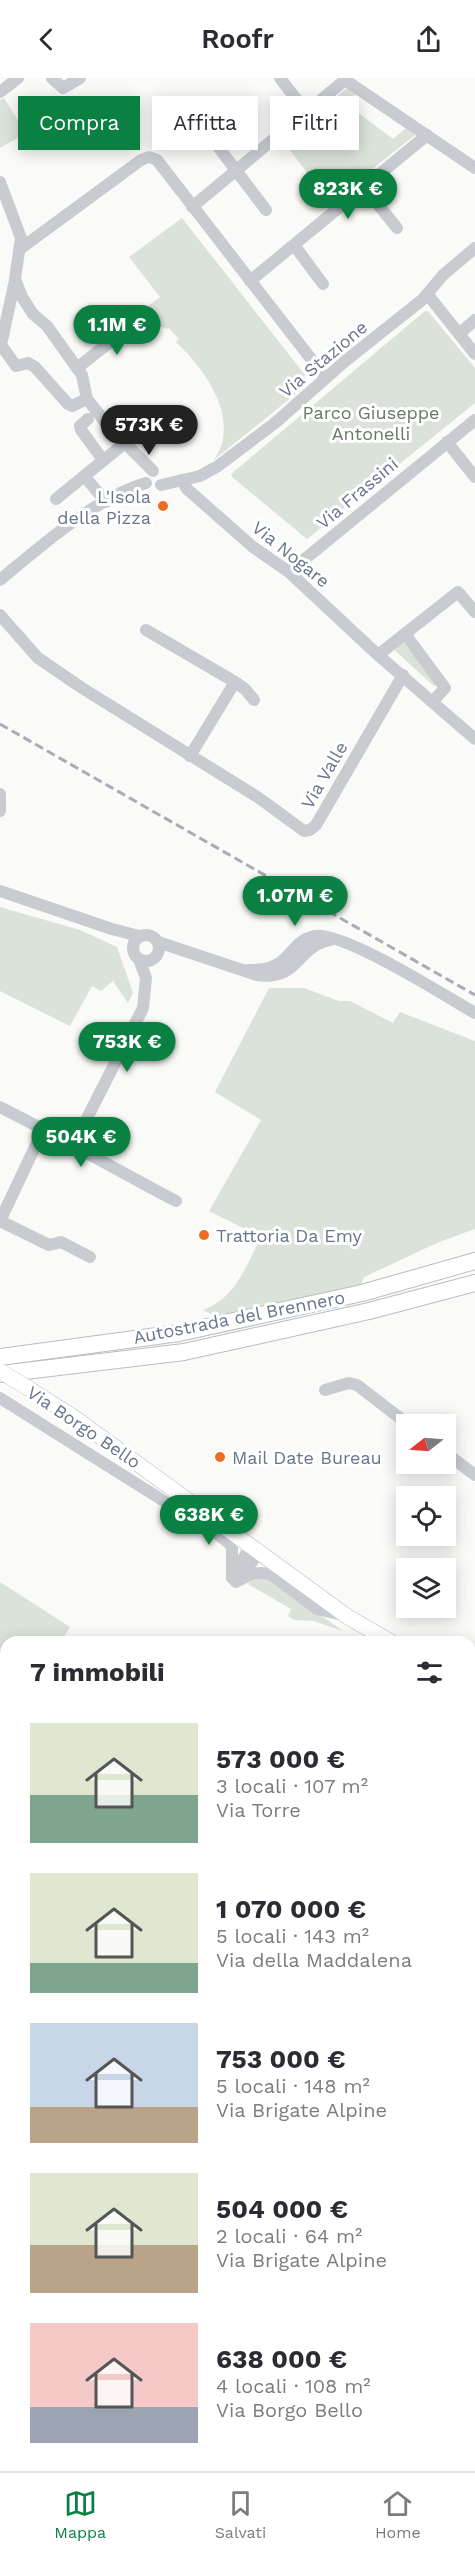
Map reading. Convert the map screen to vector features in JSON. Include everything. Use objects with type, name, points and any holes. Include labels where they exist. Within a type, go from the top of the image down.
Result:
[{"type":"highway","name":"Autostrada del Brennero","points":[[0,1357],[179,1333],[362,1293],[475,1261]]},
{"type":"highway","name":"Autostrada del Brennero","points":[[0,1372],[184,1352],[369,1311],[475,1283]]},
{"type":"main road","name":"Via Borgo Bello","points":[[0,1372],[75,1418],[348,1617],[381,1636]]},
{"type":"street","points":[[0,92],[18,78]]},
{"type":"street","points":[[52,78],[63,88],[80,78]]},
{"type":"street","points":[[280,78],[294,96]]},
{"type":"street","points":[[326,96],[345,80],[475,168]]},
{"type":"street","points":[[250,281],[427,135]]},
{"type":"street","points":[[192,207],[270,142]]},
{"type":"street","points":[[221,150],[266,210]]},
{"type":"street","points":[[20,249],[141,160],[149,157],[157,160],[326,377]]},
{"type":"street","points":[[0,182],[21,238],[15,279],[0,344],[16,366],[28,363],[35,366],[68,404],[72,406],[87,399]]},
{"type":"street","points":[[364,187],[397,228]]},
{"type":"street","points":[[294,245],[323,284]]},
{"type":"street","name":"Via Stazione","points":[[0,580],[64,528],[106,502],[151,479],[183,480],[200,476],[218,466],[275,423],[326,377],[428,295],[443,275],[475,248]]},
{"type":"street","points":[[15,279],[22,297],[33,314],[47,326],[82,375],[87,399],[126,442],[151,479]]},
{"type":"street","points":[[428,295],[475,354]]},
{"type":"street","points":[[77,369],[138,320]]},
{"type":"street","points":[[459,334],[475,320]]},
{"type":"street","points":[[88,419],[80,426],[81,430],[103,460]]},
{"type":"street","name":"Via Frassini","points":[[289,572],[475,420]]},
{"type":"street","points":[[56,499],[126,442]]},
{"type":"street","points":[[447,442],[475,477]]},
{"type":"street","points":[[85,477],[106,502]]},
{"type":"street","name":"Via Nogare","points":[[183,480],[193,494],[253,547],[289,572],[378,655],[434,701],[475,739]]},
{"type":"street","points":[[378,655],[458,592],[475,612]]},
{"type":"street","name":"Via Valle","points":[[0,615],[38,658],[277,810],[301,830],[310,830],[316,825],[402,675]]},
{"type":"street","points":[[146,630],[236,682],[254,700]]},
{"type":"street","points":[[405,634],[445,688],[434,701]]},
{"type":"street","points":[[190,756],[236,682]]},
{"type":"street","points":[[0,794],[0,811]]},
{"type":"street","points":[[0,891],[116,930],[140,936],[153,936],[156,952],[146,974]]},
{"type":"street","points":[[62,1138],[80,1132],[143,1008],[147,988],[146,974],[133,947],[116,930]]},
{"type":"street","points":[[133,947],[140,936]]},
{"type":"street","points":[[139,959],[156,952],[181,952],[263,976],[281,975],[293,968],[310,947],[330,940],[346,942],[475,1013]]},
{"type":"street","points":[[0,1107],[177,1201]]},
{"type":"street","points":[[43,1130],[0,1221],[49,1245],[62,1242],[90,1257]]},
{"type":"street","points":[[325,1390],[350,1383],[357,1385],[396,1415]]},
{"type":"street","name":"Via Borgo Bello","points":[[0,1398],[175,1509],[184,1512],[200,1508],[213,1531],[232,1548],[234,1580],[263,1572],[272,1575],[317,1609],[348,1617]]},
{"type":"street","points":[[456,1461],[475,1475]]},
{"type":"street","points":[[234,1580],[255,1550]]},
{"type":"green space","points":[[347,88],[356,94],[354,96],[337,96]]},
{"type":"green space","points":[[4,98],[18,120],[18,138],[0,148],[0,100]]},
{"type":"green space","points":[[359,114],[393,139],[406,128],[415,135],[330,203],[290,150],[359,150]]},
{"type":"green space","points":[[182,218],[305,375],[303,388],[214,460],[221,448],[224,425],[217,398],[195,362],[176,342],[179,339],[169,328],[166,329],[145,320],[140,312],[160,297],[129,257]]},
{"type":"green space","name":"Parco Giuseppe Antonelli","points":[[425,311],[428,311],[475,368],[475,403],[307,539],[231,474]]},
{"type":"green space","points":[[402,641],[436,683],[434,686],[392,648]]},
{"type":"green space","points":[[0,907],[80,930],[117,947],[133,993],[128,1003],[113,981],[101,991],[92,986],[70,1026],[0,991]]},
{"type":"green space","points":[[269,988],[304,988],[339,1001],[350,1001],[393,1023],[400,1012],[475,1041],[475,1229],[439,1242],[364,1277],[360,1287],[283,1305],[212,1317],[203,1310],[214,1305],[231,1290],[261,1237],[209,1211],[261,1120],[215,1092]]},
{"type":"green space","points":[[268,1579],[343,1631],[314,1621],[294,1620],[288,1616],[291,1609],[248,1584],[252,1580]]},
{"type":"green space","points":[[0,1582],[70,1627],[64,1636],[0,1636]]},
{"type":"railway","points":[[0,724],[475,995]]},
{"type":"place","name":"L'Isola della Pizza","points":[[163,506]]},
{"type":"place","name":"Trattoria Da Emy","points":[[204,1235]]},
{"type":"place","name":"Mail Date Bureau","points":[[220,1457]]}]
